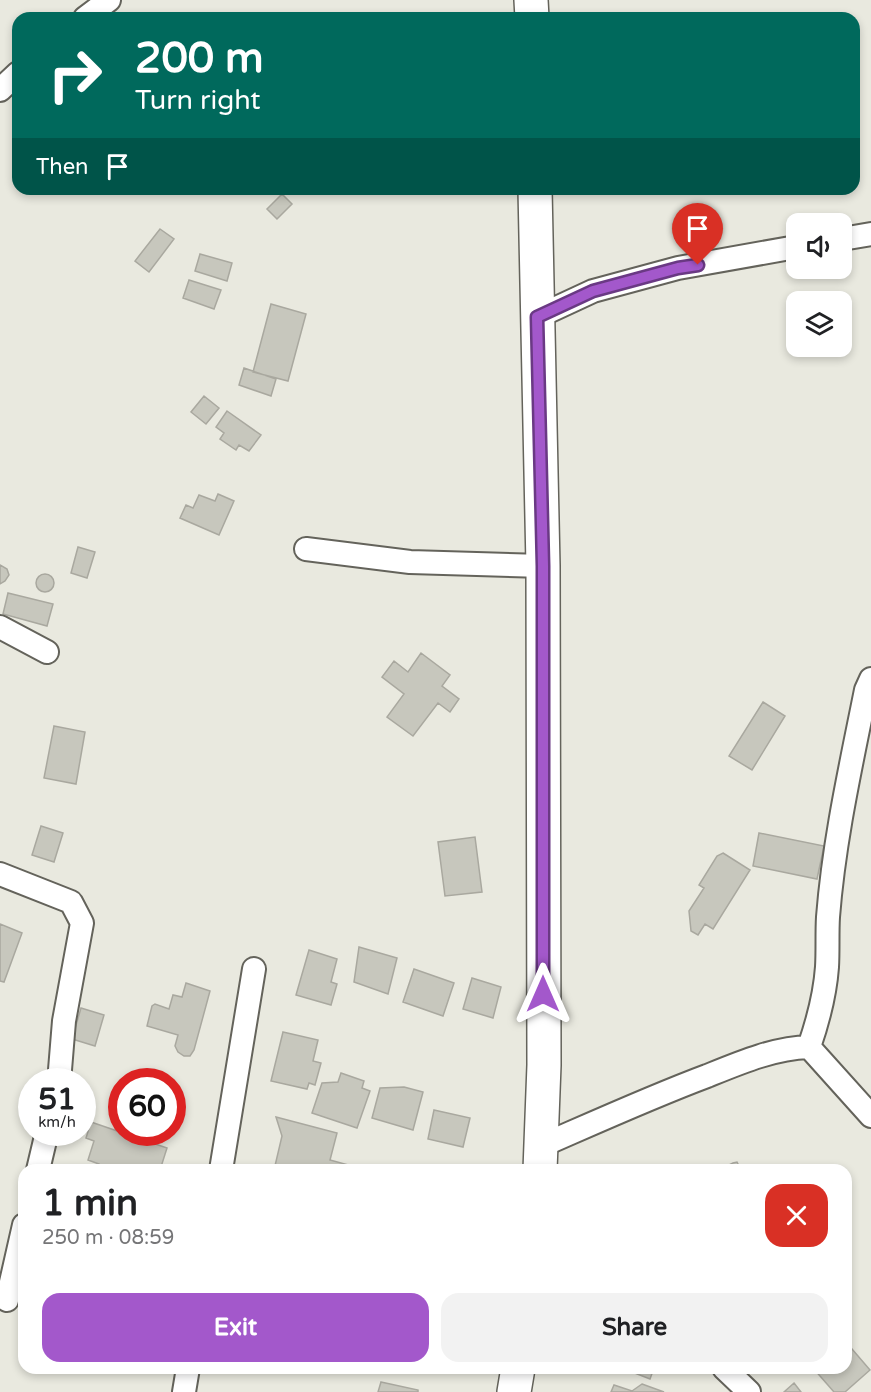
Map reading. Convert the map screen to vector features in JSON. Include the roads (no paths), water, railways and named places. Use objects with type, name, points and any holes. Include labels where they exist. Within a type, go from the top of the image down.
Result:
[{"type":"main road","points":[[535,195],[543,566],[544,1065],[540,1158]]},
{"type":"main road","points":[[514,1392],[517,1374]]},
{"type":"street","points":[[93,12],[109,0]]},
{"type":"street","points":[[0,90],[12,79]]},
{"type":"street","points":[[852,237],[871,234]]},
{"type":"street","points":[[537,317],[593,291],[678,268],[786,249]]},
{"type":"street","points":[[306,549],[410,562],[543,566]]},
{"type":"street","points":[[0,627],[47,652]]},
{"type":"street","points":[[808,1047],[819,1019],[824,997],[828,917],[843,806],[866,690],[871,679]]},
{"type":"street","points":[[0,874],[71,902],[82,923],[64,1021],[60,1068]]},
{"type":"street","points":[[222,1164],[254,969]]},
{"type":"street","points":[[540,1158],[727,1068],[789,1048],[808,1047]]},
{"type":"street","points":[[808,1047],[871,1116]]},
{"type":"street","points":[[39,1164],[44,1146]]},
{"type":"street","points":[[10,1301],[18,1258]]},
{"type":"street","points":[[184,1392],[187,1374]]},
{"type":"street","points":[[730,1374],[748,1392]]}]
